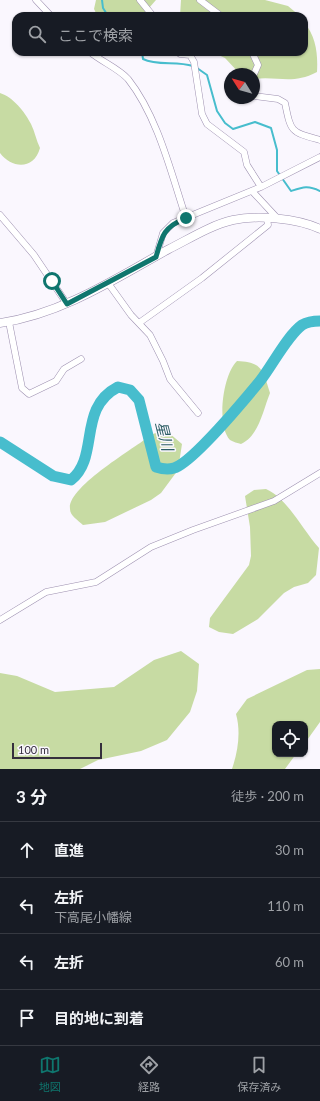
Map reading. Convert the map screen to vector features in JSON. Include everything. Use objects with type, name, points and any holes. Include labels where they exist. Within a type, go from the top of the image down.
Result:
[{"type":"main road","points":[[0,323],[26,319],[67,304],[156,257],[223,224],[246,218],[267,218],[278,219],[320,229]]},
{"type":"street","points":[[36,0],[47,12]]},
{"type":"street","points":[[140,0],[150,12]]},
{"type":"street","points":[[200,0],[216,12]]},
{"type":"street","points":[[96,56],[127,78],[140,98],[158,135],[186,218]]},
{"type":"street","points":[[191,56],[194,62],[202,114],[207,124],[244,152],[247,165],[260,187]]},
{"type":"street","points":[[254,56],[258,66],[257,68]]},
{"type":"street","points":[[260,97],[278,99],[286,103],[292,129],[298,134],[320,140]]},
{"type":"street","points":[[156,257],[163,233],[173,223],[252,191],[320,157]]},
{"type":"street","points":[[252,191],[278,219]]},
{"type":"street","points":[[0,215],[34,255],[67,304]]},
{"type":"street","points":[[139,323],[214,269],[268,225],[267,218]]},
{"type":"street","points":[[108,283],[139,323],[150,334],[163,360],[170,379],[198,413]]},
{"type":"street","points":[[9,322],[22,388],[29,394],[56,381],[64,369],[80,359]]},
{"type":"street","points":[[0,620],[46,592],[96,582],[151,548],[193,530],[274,501],[320,473]]},
{"type":"green space","points":[[96,0],[156,0],[146,12],[96,12],[94,9]]},
{"type":"green space","points":[[181,0],[265,0],[288,6],[295,12],[180,12]]},
{"type":"green space","points":[[308,28],[314,39],[317,58],[317,72],[308,76],[293,79],[260,78],[260,68],[234,68],[225,58],[221,56],[308,56]]},
{"type":"green space","points":[[0,93],[5,95],[18,106],[32,127],[40,148],[33,160],[28,163],[22,165],[10,162],[0,153]]},
{"type":"green space","points":[[237,361],[252,363],[261,369],[270,393],[260,422],[252,435],[241,444],[230,440],[223,423],[222,412],[228,377]]},
{"type":"green space","points":[[160,431],[169,433],[182,444],[178,470],[161,493],[151,500],[105,522],[83,525],[71,514],[70,509],[72,500],[90,479],[151,435]]},
{"type":"green space","points":[[266,489],[288,507],[319,548],[316,575],[308,583],[294,587],[284,593],[258,619],[233,634],[219,632],[209,627],[210,618],[249,565],[251,556],[250,527],[245,496],[254,490]]},
{"type":"green space","points":[[181,651],[199,664],[197,691],[190,712],[167,740],[141,751],[98,760],[80,769],[0,769],[0,673],[17,676],[55,692],[114,687],[154,660]]},
{"type":"green space","points":[[320,669],[320,722],[308,739],[308,721],[272,721],[272,757],[294,757],[285,769],[232,769],[238,742],[238,721],[236,714],[247,699],[307,670]]},
{"type":"waterway","points":[[102,0],[103,8],[106,12]]},
{"type":"waterway","points":[[143,56],[143,59],[148,61],[193,66]]},
{"type":"waterway","points":[[197,68],[207,75],[217,111],[225,123],[233,129],[255,122],[271,128],[277,150],[277,171],[291,191],[306,187],[320,191]]},
{"type":"waterway","name":"星川","points":[[0,442],[53,476],[71,480],[80,470],[85,459],[97,407],[105,396],[118,387],[130,390],[139,400],[156,467],[165,469],[174,468],[182,464],[193,455],[231,415],[265,375],[296,330],[306,323],[320,321]]},
{"type":"route","points":[[52,281],[67,304],[156,257],[163,233],[173,223],[186,218]]}]
